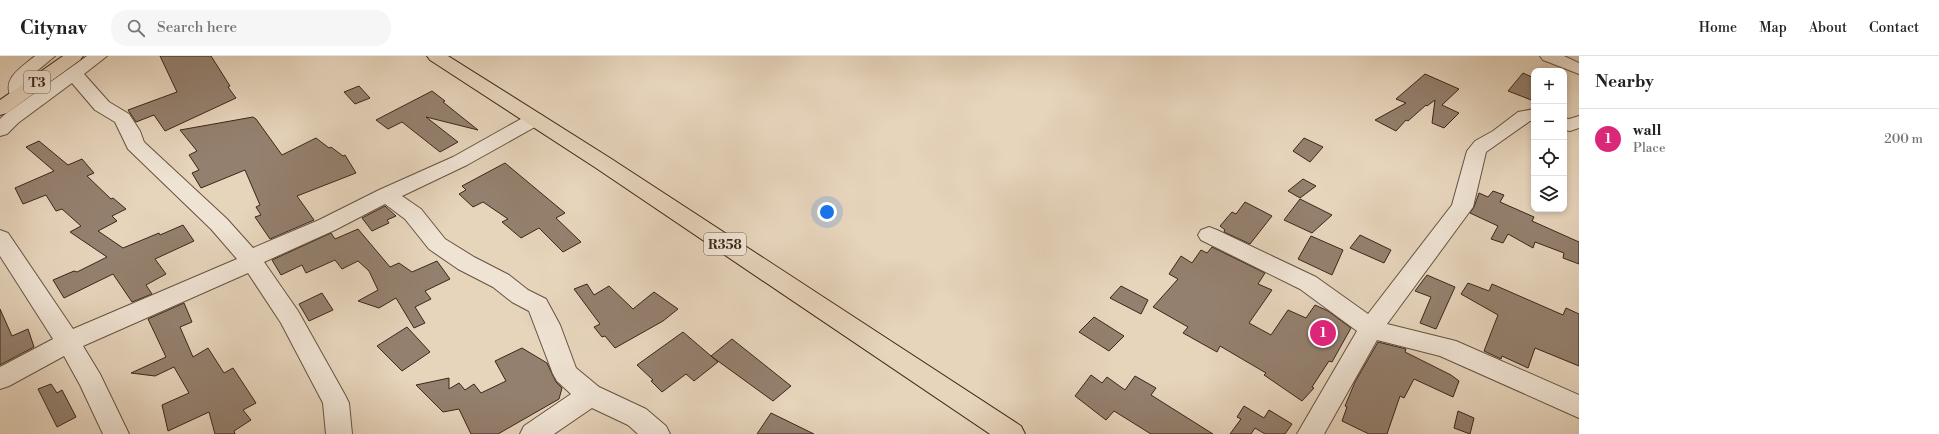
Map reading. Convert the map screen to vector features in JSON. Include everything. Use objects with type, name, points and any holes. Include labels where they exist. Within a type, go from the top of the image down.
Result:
[{"type":"main road","name":"R358","points":[[436,56],[535,119],[1012,434]]},
{"type":"main road","name":"T3","points":[[0,108],[18,95],[73,64]]},
{"type":"street","points":[[18,95],[16,84],[18,78],[46,56]]},
{"type":"street","points":[[0,130],[73,64],[98,56]]},
{"type":"street","points":[[1549,56],[1579,69]]},
{"type":"street","points":[[73,64],[102,106],[122,118],[130,131],[135,145],[219,224],[251,260],[290,316],[336,404],[339,434]]},
{"type":"street","points":[[1310,434],[1371,328],[1462,207],[1474,160],[1480,148],[1525,116],[1531,115]]},
{"type":"street","points":[[0,379],[68,342],[327,225],[386,195],[460,161],[535,119]]},
{"type":"street","points":[[1567,124],[1579,122]]},
{"type":"street","points":[[386,195],[413,214],[437,244],[501,281],[520,296],[538,305],[548,325],[566,374],[590,395],[637,417],[657,434]]},
{"type":"street","points":[[1209,235],[1308,283],[1371,328],[1390,335],[1447,348],[1579,407]]},
{"type":"street","points":[[0,238],[68,342],[91,381],[116,434]]},
{"type":"street","points":[[533,434],[590,395]]},
{"type":"building","points":[[160,56],[211,56],[230,86],[228,87],[236,98],[165,131],[154,115],[136,122],[128,110],[177,92]]},
{"type":"building","points":[[1523,73],[1531,77],[1531,100],[1508,91]]},
{"type":"building","points":[[1425,74],[1459,89],[1442,105],[1459,113],[1444,128],[1432,123],[1435,100],[1427,106],[1426,105],[1408,121],[1406,120],[1396,131],[1375,120],[1406,103],[1396,99]]},
{"type":"building","points":[[359,86],[370,98],[355,104],[344,92]]},
{"type":"building","points":[[432,91],[445,101],[443,102],[478,130],[426,117],[458,142],[440,152],[402,122],[388,129],[376,120]]},
{"type":"building","points":[[253,117],[282,155],[316,138],[329,148],[331,147],[343,156],[345,155],[356,173],[297,196],[314,220],[270,239],[255,217],[261,215],[256,207],[260,205],[245,170],[201,188],[192,173],[199,170],[189,155],[197,151],[180,130]]},
{"type":"building","points":[[1304,138],[1323,147],[1310,162],[1293,151]]},
{"type":"building","points":[[39,141],[68,165],[82,159],[94,173],[87,176],[111,199],[113,198],[126,209],[112,216],[117,221],[98,231],[123,248],[183,225],[194,241],[155,259],[166,274],[146,285],[152,294],[132,302],[113,274],[64,298],[53,280],[74,271],[77,272],[107,257],[70,232],[81,226],[62,209],[56,211],[46,195],[23,204],[15,188],[54,171],[26,147]]},
{"type":"building","points":[[505,163],[565,213],[556,218],[581,242],[563,252],[539,228],[521,238],[502,222],[508,219],[483,202],[473,207],[459,194],[466,190],[462,186]]},
{"type":"building","points":[[1303,179],[1316,186],[1300,198],[1288,191]]},
{"type":"building","points":[[1493,191],[1504,195],[1500,202],[1534,217],[1532,221],[1579,242],[1579,264],[1563,258],[1564,253],[1535,242],[1533,248],[1508,234],[1503,243],[1491,239],[1498,226],[1470,213],[1479,193],[1488,197]]},
{"type":"building","points":[[1300,199],[1332,215],[1312,233],[1284,220]]},
{"type":"building","points":[[1245,202],[1272,216],[1250,244],[1224,232],[1225,230],[1220,226],[1232,212],[1236,214]]},
{"type":"building","points":[[385,206],[396,216],[387,220],[389,223],[372,231],[362,218]]},
{"type":"building","points":[[358,229],[390,267],[399,263],[412,272],[437,261],[450,279],[425,291],[431,299],[415,307],[425,323],[414,328],[396,298],[379,308],[358,301],[378,290],[369,271],[358,261],[342,269],[335,260],[306,273],[302,265],[281,275],[272,260],[331,233],[335,239]]},
{"type":"building","points":[[1360,235],[1391,250],[1384,263],[1350,248]]},
{"type":"building","points":[[1311,236],[1343,250],[1332,275],[1298,259]]},
{"type":"building","points":[[1212,247],[1265,273],[1258,284],[1272,290],[1249,323],[1271,335],[1288,310],[1306,318],[1315,305],[1328,311],[1351,328],[1332,362],[1329,361],[1312,387],[1314,388],[1302,401],[1264,375],[1266,373],[1220,346],[1217,352],[1183,333],[1188,327],[1153,307],[1178,279],[1169,274],[1181,256],[1192,263],[1201,250],[1207,253]]},
{"type":"building","points":[[1427,275],[1455,287],[1436,329],[1420,323],[1431,297],[1415,291]]},
{"type":"building","points":[[1468,283],[1489,291],[1492,284],[1563,315],[1566,308],[1579,314],[1579,366],[1535,348],[1528,368],[1502,356],[1501,359],[1484,351],[1498,315],[1461,294]]},
{"type":"building","points":[[587,284],[594,295],[609,286],[633,309],[654,292],[678,309],[663,321],[615,348],[605,336],[602,337],[594,327],[600,324],[574,289]]},
{"type":"building","points":[[1121,286],[1148,300],[1141,314],[1110,298]]},
{"type":"building","points":[[322,293],[333,310],[309,321],[299,304]]},
{"type":"building","points":[[184,303],[192,322],[180,327],[193,357],[208,348],[224,373],[233,368],[256,403],[243,410],[251,420],[234,431],[235,434],[215,434],[209,412],[168,431],[162,405],[189,393],[174,367],[155,376],[131,373],[166,357],[148,319]]},
{"type":"building","points":[[0,309],[12,336],[28,329],[34,347],[0,365]]},
{"type":"building","points":[[1094,317],[1124,336],[1109,351],[1079,332]]},
{"type":"building","points":[[407,327],[430,352],[402,371],[377,346]]},
{"type":"building","points":[[683,332],[718,362],[694,381],[686,374],[662,392],[651,381],[653,380],[637,365]]},
{"type":"building","points":[[732,339],[791,386],[773,401],[711,356]]},
{"type":"building","points":[[1378,342],[1406,349],[1405,352],[1451,375],[1459,381],[1453,397],[1414,379],[1404,398],[1400,396],[1387,434],[1369,434],[1342,421],[1347,407],[1345,406],[1355,382]]},
{"type":"building","points":[[522,348],[547,363],[556,382],[562,388],[559,399],[498,434],[471,434],[459,409],[443,412],[416,385],[449,378],[449,389],[459,383],[465,390],[474,384],[481,393],[506,381],[495,361]]},
{"type":"building","points":[[1091,375],[1102,383],[1107,377],[1125,390],[1135,376],[1156,388],[1151,395],[1213,434],[1151,434],[1114,411],[1106,420],[1075,396]]},
{"type":"building","points":[[51,384],[57,393],[62,390],[76,417],[57,427],[38,389]]},
{"type":"building","points":[[1244,406],[1264,418],[1269,410],[1292,424],[1285,434],[1265,434],[1255,428],[1251,434],[1230,434],[1241,419],[1237,417]]},
{"type":"building","points":[[1458,411],[1474,418],[1470,434],[1454,428]]},
{"type":"building","points":[[771,413],[814,434],[757,434]]},
{"type":"place","name":"wall","points":[[1323,333]]}]
